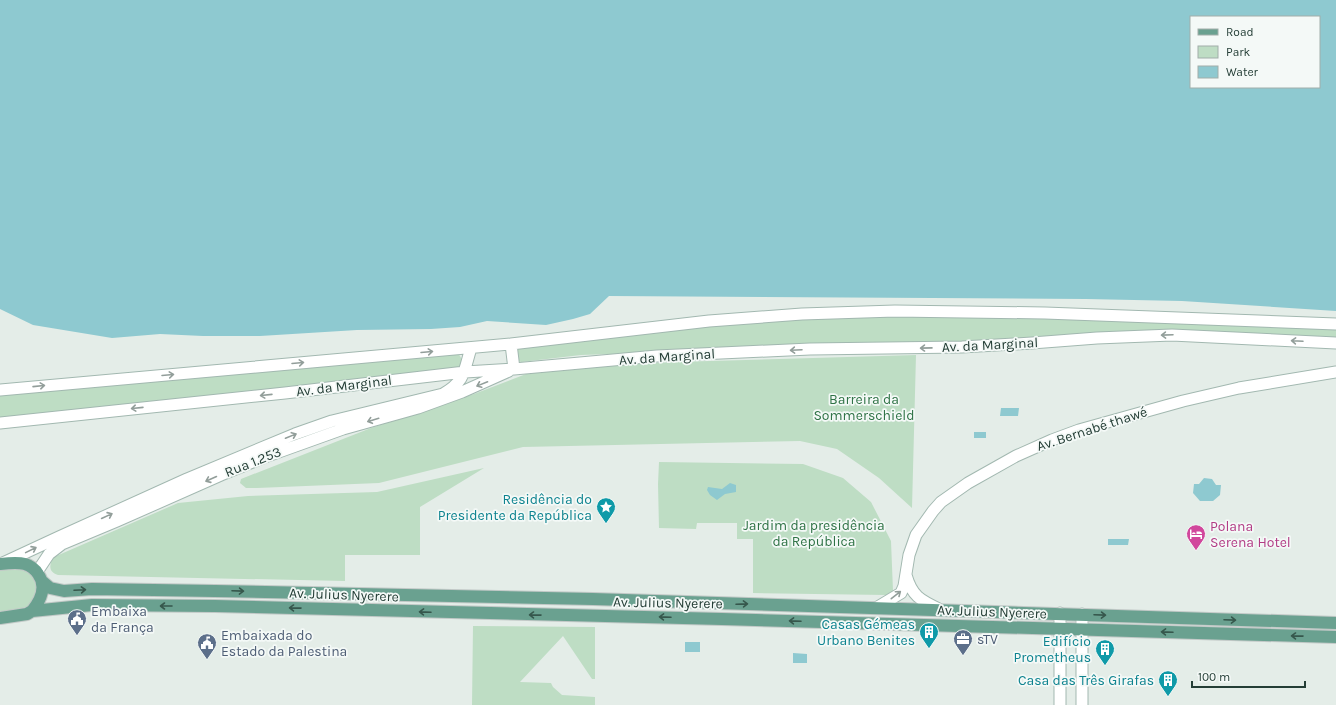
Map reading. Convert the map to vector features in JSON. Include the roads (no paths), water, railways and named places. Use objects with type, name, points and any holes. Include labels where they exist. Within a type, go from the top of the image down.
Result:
[{"type":"main road","name":"Av. da Marginal","points":[[0,390],[471,348],[709,321],[802,314],[895,311],[1045,313],[1336,324]]},
{"type":"main road","name":"Av. da Marginal","points":[[0,423],[306,391],[465,372],[657,356],[810,349],[962,347],[1097,338],[1172,335],[1336,343]]},
{"type":"main road","points":[[512,344],[514,369]]},
{"type":"main road","points":[[1,564],[187,479],[295,434],[332,421],[443,394],[458,384],[465,372],[471,348]]},
{"type":"main road","name":"Rua 1.253","points":[[40,577],[49,554],[62,544],[265,457],[343,429],[418,408],[450,397],[485,383],[514,369]]},
{"type":"main road","name":"Av. Bernabé thawé","points":[[876,608],[901,593],[904,586],[909,555],[916,536],[941,502],[968,482],[1016,456],[1079,430],[1197,397],[1239,388],[1336,372]]},
{"type":"main road","name":"Av. Julius Nyerere","points":[[1,564],[26,564],[32,567],[50,588],[64,590],[215,591],[593,599],[723,604],[751,603],[848,608],[939,609],[1336,623]]},
{"type":"main road","points":[[906,574],[909,584],[916,596],[939,609]]},
{"type":"main road","points":[[32,611],[39,602],[42,591],[40,577]]},
{"type":"main road","points":[[214,606],[215,591]]},
{"type":"main road","points":[[337,594],[337,609]]},
{"type":"main road","points":[[591,616],[593,599]]},
{"type":"main road","points":[[722,619],[723,604]]},
{"type":"main road","name":"Av. Julius Nyerere","points":[[1,619],[27,614],[32,611],[92,605],[214,606],[848,622],[1336,637]]},
{"type":"main road","points":[[848,608],[848,622]]},
{"type":"main road","points":[[956,626],[957,610]]},
{"type":"main road","points":[[1060,613],[1060,705]]},
{"type":"main road","points":[[1082,614],[1082,705]]},
{"type":"water","points":[[0,0],[1336,0],[1336,311],[1182,301],[1086,299],[609,296],[590,314],[546,325],[487,321],[460,327],[431,329],[357,330],[260,336],[160,334],[112,338],[33,325],[0,309]]},
{"type":"water","points":[[1001,408],[1019,408],[1018,416],[1000,416]]},
{"type":"water","points":[[974,432],[986,432],[986,438],[974,438]]},
{"type":"water","points":[[1204,478],[1212,479],[1216,485],[1221,485],[1220,495],[1213,501],[1200,501],[1193,493],[1194,484],[1199,484]]},
{"type":"water","points":[[730,483],[736,485],[736,492],[725,494],[717,500],[710,495],[707,490],[708,487],[722,489]]},
{"type":"water","points":[[1108,539],[1129,539],[1128,545],[1108,545]]},
{"type":"water","points":[[685,642],[700,642],[700,652],[685,652]]},
{"type":"water","points":[[793,653],[807,654],[807,663],[793,663]]},
{"type":"place","name":"Residência do Presidente da República","points":[[606,524]]},
{"type":"place","name":"Polana Serena Hotel","points":[[1196,551]]},
{"type":"place","name":"Embaixa da França","points":[[77,636]]},
{"type":"place","name":"Casas Gémeas Urbano Benites","points":[[929,649]]},
{"type":"place","name":"sTV","points":[[963,656]]},
{"type":"place","name":"Embaixada do Estado da Palestina","points":[[207,660]]},
{"type":"place","name":"Edifício Prometheus","points":[[1105,666]]},
{"type":"place","name":"Casa das Três Girafas","points":[[1168,697]]},
{"type":"park label","name":"Barreira da Sommerschield","points":[[864,408]]},
{"type":"park label","name":"Jardim da presidência da República","points":[[814,534]]}]
